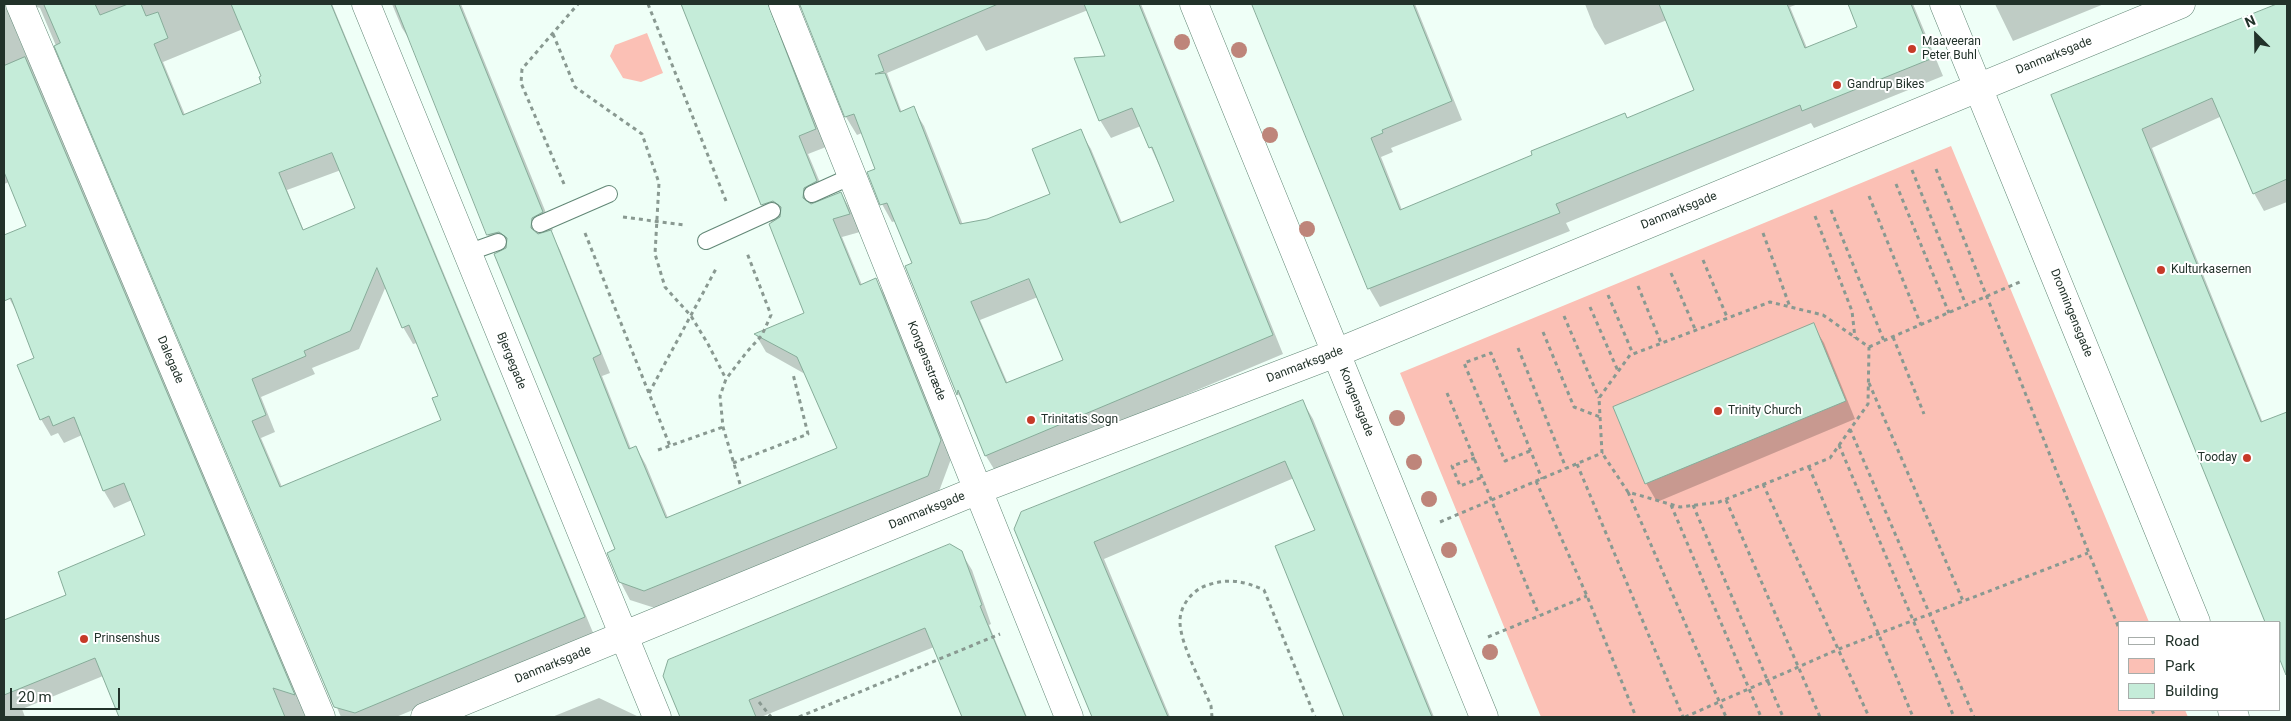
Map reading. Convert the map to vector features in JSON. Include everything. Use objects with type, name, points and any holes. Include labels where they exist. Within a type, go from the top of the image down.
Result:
[{"type":"street","name":"Dalegade","points":[[20,4],[321,717]]},
{"type":"street","name":"Bjergegade","points":[[366,4],[657,717]]},
{"type":"street","name":"Kongensstræde","points":[[783,4],[1070,717]]},
{"type":"street","name":"Kongensgade","points":[[1194,4],[1484,717]]},
{"type":"street","name":"Dronningensgade","points":[[1944,4],[2196,621]]},
{"type":"street","name":"Danmarksgade","points":[[425,717],[978,490],[1336,353],[2182,4]]},
{"type":"lane","points":[[812,194],[852,176]]},
{"type":"lane","points":[[540,224],[609,194]]},
{"type":"lane","points":[[706,241],[772,211]]},
{"type":"lane","points":[[467,252],[498,242]]},
{"type":"path","points":[[553,34],[575,87],[642,134],[659,182],[655,254],[665,287],[691,316],[726,379]]},
{"type":"path","points":[[1936,169],[1985,297],[2118,626]]},
{"type":"path","points":[[1912,170],[1966,306]]},
{"type":"path","points":[[1896,184],[1950,313]]},
{"type":"path","points":[[1869,196],[1921,325]]},
{"type":"path","points":[[1831,210],[1884,341]]},
{"type":"path","points":[[1814,216],[1852,311],[1855,338]]},
{"type":"path","points":[[619,217],[686,226]]},
{"type":"path","points":[[1762,233],[1790,307]]},
{"type":"path","points":[[1703,260],[1727,317]]},
{"type":"path","points":[[649,393],[717,267]]},
{"type":"path","points":[[1869,347],[2053,268]]},
{"type":"path","points":[[1671,273],[1695,329]]},
{"type":"path","points":[[1638,286],[1661,343]]},
{"type":"path","points":[[1608,295],[1633,354]]},
{"type":"path","points":[[1599,398],[1630,355],[1770,302],[1823,315],[1869,347]]},
{"type":"path","points":[[1590,306],[1618,371]]},
{"type":"path","points":[[1564,316],[1599,398],[1602,453],[1628,492],[1726,717]]},
{"type":"path","points":[[1543,332],[1574,407],[1600,417]]},
{"type":"path","points":[[1893,337],[1924,414]]},
{"type":"path","points":[[1628,492],[1680,507],[1693,506],[1726,500],[1830,458],[1868,404],[1869,347]]},
{"type":"path","points":[[1518,348],[1566,468]]},
{"type":"path","points":[[1530,451],[1505,461],[1464,363],[1491,353],[1542,479]]},
{"type":"path","points":[[734,463],[808,434],[793,374]]},
{"type":"path","points":[[1869,381],[1963,600]]},
{"type":"path","points":[[1447,392],[1539,615]]},
{"type":"path","points":[[658,450],[723,427]]},
{"type":"path","points":[[1850,430],[1974,717]]},
{"type":"path","points":[[1839,445],[1954,717]]},
{"type":"path","points":[[1410,535],[1602,453]]},
{"type":"path","points":[[1475,458],[1452,466],[1460,486],[1483,477]]},
{"type":"path","points":[[1577,464],[1684,717],[1839,649],[2088,553]]},
{"type":"path","points":[[1809,466],[1913,717]]},
{"type":"path","points":[[1536,481],[1587,596],[1636,717]]},
{"type":"path","points":[[1763,484],[1869,717]]},
{"type":"path","points":[[1726,500],[1820,717]]},
{"type":"path","points":[[1671,505],[1761,717]]},
{"type":"path","points":[[1693,506],[1783,717]]},
{"type":"path","points":[[1212,717],[1211,706],[1184,640],[1180,621],[1186,601],[1200,587],[1222,580],[1246,582],[1264,590],[1314,717]]},
{"type":"path","points":[[1483,640],[1587,596]]},
{"type":"path","points":[[799,717],[1031,621]]},
{"type":"path","points":[[759,702],[771,717]]},
{"type":"green space","points":[[647,33],[663,73],[641,82],[623,78],[610,56],[615,45]]},
{"type":"green space","points":[[1951,146],[2149,621],[2118,621],[2118,711],[2185,711],[2188,717],[1541,717],[1400,373]]},
{"type":"building","points":[[44,4],[95,4],[100,15],[128,4],[141,4],[146,16],[158,12],[168,38],[154,44],[183,115],[261,83],[259,77],[261,76],[231,4],[331,4],[585,617],[355,713],[334,707],[54,46],[60,43]],"holes":[[[332,153],[355,208],[303,230],[279,173]],[[377,268],[402,328],[409,325],[438,396],[432,398],[441,420],[280,487],[252,421],[266,415],[252,379],[306,356],[304,351],[350,331]]]},
{"type":"building","points":[[395,4],[459,4],[543,212],[532,218],[531,228],[538,234],[551,230],[601,354],[593,358],[629,449],[636,446],[666,518],[837,448],[797,357],[754,334],[804,313],[769,224],[780,217],[781,207],[773,201],[761,205],[681,4],[768,4],[816,129],[799,136],[817,181],[804,188],[803,198],[811,204],[841,192],[850,214],[833,219],[860,285],[876,278],[941,440],[928,476],[644,591],[619,582],[607,553],[615,549],[494,254],[506,248],[507,238],[499,232],[487,235]]},
{"type":"building","points":[[800,4],[998,4],[878,55],[884,71],[875,74],[885,73],[900,112],[914,106],[960,224],[987,219],[1050,194],[1032,149],[1081,129],[1120,223],[1174,201],[1152,147],[1149,148],[1132,108],[1099,121],[1074,58],[1105,56],[1084,4],[1139,4],[1273,335],[985,456],[958,390],[957,395],[905,266],[912,263],[887,203],[880,205],[867,172],[875,169],[854,114],[845,117]],"holes":[[[1029,279],[1063,360],[1006,383],[971,302]]]},
{"type":"building","points":[[1252,4],[1413,4],[1452,101],[1382,130],[1383,133],[1371,138],[1400,210],[1532,155],[1531,151],[1625,113],[1627,118],[1694,90],[1659,4],[1787,4],[1805,48],[1857,27],[1848,4],[1911,4],[1933,58],[1802,111],[1800,105],[1634,172],[1556,204],[1560,213],[1368,289]]},
{"type":"building","name":"Kulturkasernen","points":[[2277,4],[2287,4],[2287,179],[2253,194],[2212,98],[2142,129],[2261,422],[2287,412],[2286,675],[2281,662],[2281,621],[2265,621],[2051,95]]},
{"type":"building","points":[[25,57],[295,695],[273,688],[285,717],[119,717],[95,658],[4,695],[4,620],[66,595],[58,572],[145,535],[124,483],[103,491],[74,417],[53,426],[49,416],[40,420],[17,365],[34,358],[11,298],[4,301],[4,235],[26,226],[4,172],[4,66]]},
{"type":"building","name":"Trinity Church","points":[[1814,323],[1846,401],[1645,484],[1613,407]]},
{"type":"building","points":[[1303,400],[1432,717],[1344,717],[1275,546],[1315,530],[1285,461],[1094,542],[1168,717],[1092,717],[1014,529],[1021,512]]},
{"type":"building","points":[[950,544],[962,551],[982,605],[980,606],[1026,717],[962,717],[925,628],[749,700],[756,717],[680,717],[663,676],[668,660]]},
{"type":"place","name":"Maaveeran Peter Buhl","points":[[1912,49]]},
{"type":"place","name":"Gandrup Bikes","points":[[1837,85]]},
{"type":"place","name":"Kulturkasernen","points":[[2161,270]]},
{"type":"place","name":"Trinity Church","points":[[1718,411]]},
{"type":"place","name":"Trinitatis Sogn","points":[[1031,420]]},
{"type":"place","name":"Tooday","points":[[2247,458]]},
{"type":"place","name":"Prinsenshus","points":[[84,639]]}]
